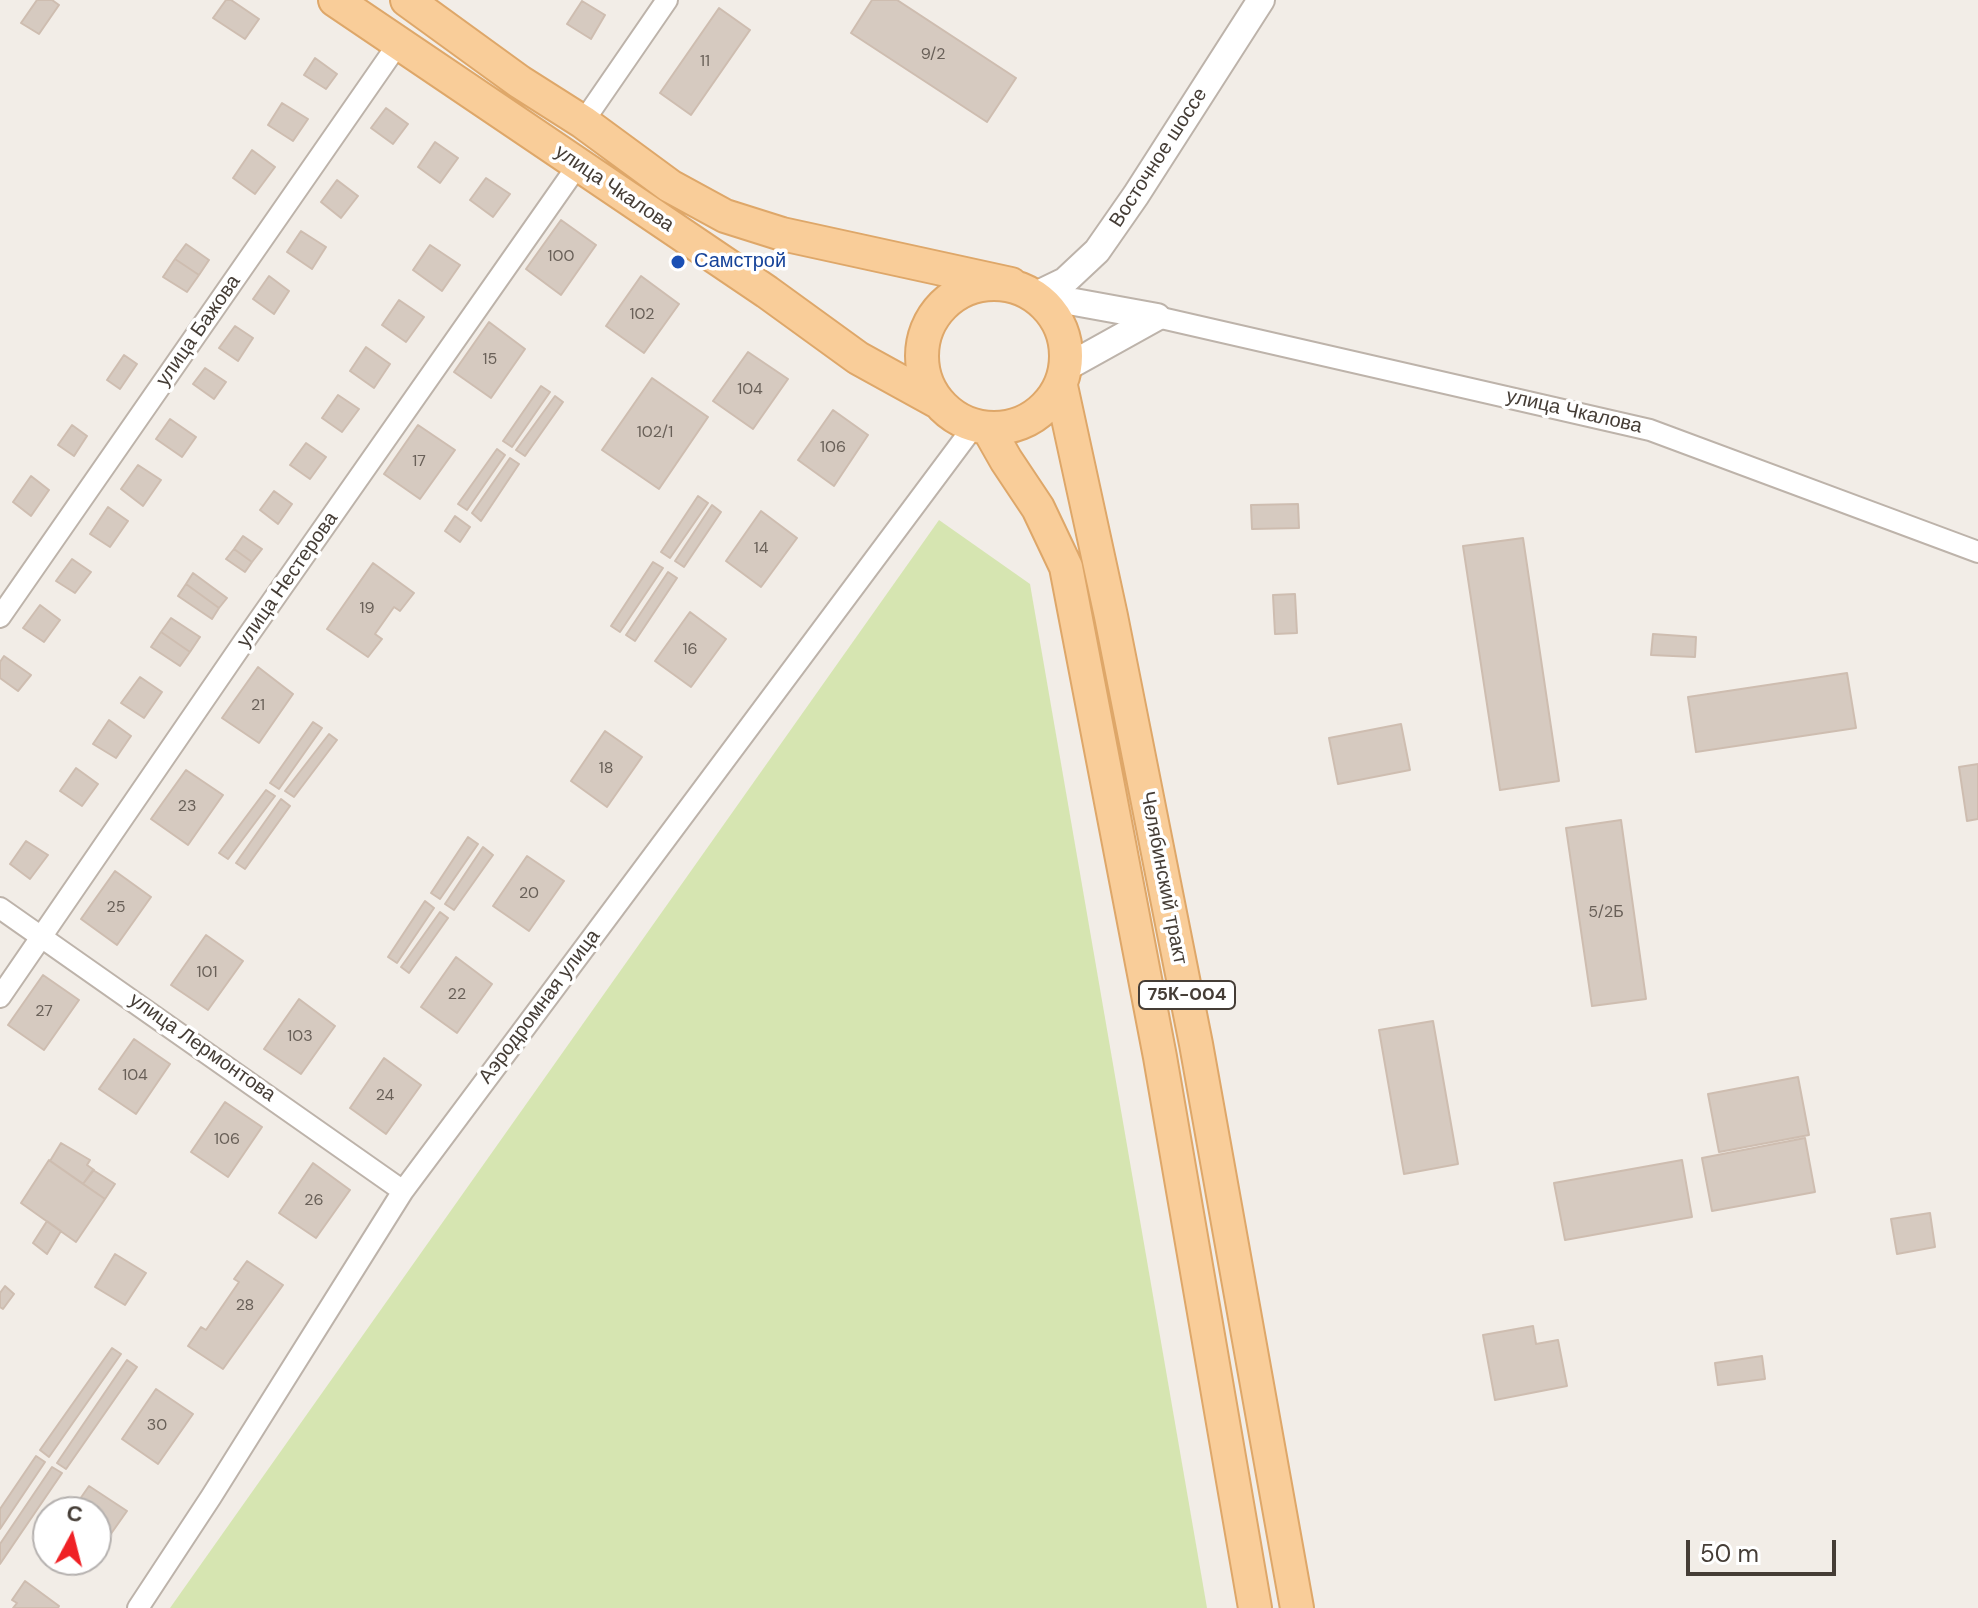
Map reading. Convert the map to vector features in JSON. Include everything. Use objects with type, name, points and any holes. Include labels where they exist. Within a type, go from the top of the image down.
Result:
[{"type":"main road","name":"улица Чкалова","points":[[335,0],[754,283],[858,358],[936,401]]},
{"type":"main road","name":"улица Чкалова","points":[[407,0],[670,186],[725,216],[782,234],[1023,290]]},
{"type":"main road","points":[[983,283],[1023,290],[1055,315],[1066,340],[1064,376],[1036,416],[1014,427],[982,428],[936,401],[921,366],[925,328],[948,298],[983,283]]},
{"type":"main road","name":"Челябинский тракт","points":[[1064,376],[1196,1044],[1297,1608]]},
{"type":"main road","name":"Челябинский тракт","points":[[982,428],[1038,508],[1066,567],[1160,1057],[1255,1608]]},
{"type":"street","points":[[583,122],[667,0]]},
{"type":"street","name":"Восточное шоссе","points":[[1023,290],[1065,281],[1097,251],[1261,0]]},
{"type":"street","name":"улица Бажова","points":[[0,617],[398,44]]},
{"type":"street","name":"улица Нестерова","points":[[0,997],[245,640],[578,165]]},
{"type":"street","points":[[1023,290],[1157,317]]},
{"type":"street","points":[[1064,376],[1157,317]]},
{"type":"street","name":"улица Чкалова","points":[[1157,317],[1650,430],[1978,552]]},
{"type":"street","name":"Аэродромная улица","points":[[138,1608],[403,1191],[982,428]]},
{"type":"street","name":"улица Лермонтова","points":[[0,908],[403,1191]]},
{"type":"green space","points":[[939,520],[1030,584],[1207,1608],[170,1608]]},
{"type":"building","points":[[37,0],[52,0],[59,5],[39,34],[21,23]]},
{"type":"building","points":[[226,0],[231,0],[259,19],[245,39],[213,18]]},
{"type":"building","points":[[872,0],[897,0],[1016,78],[987,122],[851,33]]},
{"type":"building","points":[[582,1],[605,15],[591,39],[567,24]]},
{"type":"building","points":[[719,8],[750,30],[691,115],[660,93]]},
{"type":"building","points":[[315,58],[337,74],[326,89],[304,75]]},
{"type":"building","points":[[282,103],[308,119],[293,141],[268,125]]},
{"type":"building","points":[[386,108],[408,124],[393,144],[371,128]]},
{"type":"building","points":[[435,142],[458,158],[440,183],[418,167]]},
{"type":"building","points":[[252,150],[275,167],[255,194],[233,178]]},
{"type":"building","points":[[486,178],[510,194],[493,217],[470,200]]},
{"type":"building","points":[[337,180],[358,196],[341,218],[321,202]]},
{"type":"building","points":[[561,220],[596,245],[561,295],[526,269]]},
{"type":"building","points":[[301,231],[326,247],[312,269],[287,252]]},
{"type":"building","points":[[186,244],[209,260],[199,275],[175,259]]},
{"type":"building","points":[[430,245],[460,265],[442,291],[413,270]]},
{"type":"building","points":[[175,259],[199,275],[187,292],[163,277]]},
{"type":"building","points":[[269,276],[289,291],[274,314],[253,299]]},
{"type":"building","points":[[641,276],[679,304],[644,353],[606,326]]},
{"type":"building","points":[[399,300],[424,317],[406,342],[382,325]]},
{"type":"building","points":[[489,322],[525,349],[491,398],[454,372]]},
{"type":"building","points":[[235,326],[253,338],[238,361],[219,348]]},
{"type":"building","points":[[366,347],[390,364],[374,388],[350,371]]},
{"type":"building","points":[[748,352],[788,379],[753,429],[713,401]]},
{"type":"building","points":[[124,355],[137,364],[120,389],[107,380]]},
{"type":"building","points":[[205,368],[226,382],[214,399],[193,384]]},
{"type":"building","points":[[652,378],[708,417],[659,489],[602,450]]},
{"type":"building","points":[[541,386],[550,392],[512,447],[503,441]]},
{"type":"building","points":[[338,395],[359,409],[342,432],[322,418]]},
{"type":"building","points":[[555,396],[563,402],[525,456],[516,450]]},
{"type":"building","points":[[833,410],[868,435],[834,486],[798,460]]},
{"type":"building","points":[[170,419],[196,437],[182,457],[156,439]]},
{"type":"building","points":[[72,425],[87,436],[74,456],[58,445]]},
{"type":"building","points":[[418,425],[455,450],[420,499],[384,474]]},
{"type":"building","points":[[306,443],[326,457],[310,479],[290,465]]},
{"type":"building","points":[[497,449],[505,455],[467,510],[458,504]]},
{"type":"building","points":[[510,458],[519,464],[481,521],[472,513]]},
{"type":"building","points":[[138,465],[161,480],[143,506],[121,489]]},
{"type":"building","points":[[31,476],[49,490],[31,516],[13,502]]},
{"type":"building","points":[[274,491],[292,504],[278,524],[260,510]]},
{"type":"building","points":[[698,496],[708,503],[670,558],[661,552]]},
{"type":"building","points":[[1298,504],[1299,528],[1252,529],[1251,505]]},
{"type":"building","points":[[712,505],[721,512],[684,567],[675,561]]},
{"type":"building","points":[[108,507],[128,521],[110,547],[90,534]]},
{"type":"building","points":[[761,511],[797,538],[761,587],[726,561]]},
{"type":"building","points":[[455,516],[470,527],[460,542],[445,531]]},
{"type":"building","points":[[243,536],[262,549],[252,562],[234,549]]},
{"type":"building","points":[[1523,538],[1559,781],[1500,790],[1463,546]]},
{"type":"building","points":[[234,549],[252,562],[245,572],[226,559]]},
{"type":"building","points":[[72,559],[91,572],[75,593],[56,581]]},
{"type":"building","points":[[653,562],[663,568],[620,632],[611,626]]},
{"type":"building","points":[[373,563],[414,593],[400,611],[394,607],[375,634],[382,639],[368,657],[327,629]]},
{"type":"building","points":[[668,572],[677,578],[635,641],[626,635]]},
{"type":"building","points":[[193,573],[227,598],[219,608],[186,584]]},
{"type":"building","points":[[186,584],[219,608],[212,619],[178,596]]},
{"type":"building","points":[[1295,594],[1297,633],[1275,634],[1273,595]]},
{"type":"building","points":[[40,605],[60,620],[44,642],[23,628]]},
{"type":"building","points":[[690,612],[726,639],[691,687],[655,661]]},
{"type":"building","points":[[171,618],[200,637],[190,652],[161,632]]},
{"type":"building","points":[[161,632],[190,652],[180,666],[151,647]]},
{"type":"building","points":[[1653,634],[1696,637],[1695,657],[1651,655]]},
{"type":"building","points":[[4,656],[31,675],[18,691],[0,678],[0,662]]},
{"type":"building","points":[[258,667],[293,694],[259,743],[222,718]]},
{"type":"building","points":[[1847,673],[1856,728],[1696,752],[1688,697]]},
{"type":"building","points":[[140,677],[162,692],[144,718],[121,703]]},
{"type":"building","points":[[109,720],[131,736],[116,758],[93,744]]},
{"type":"building","points":[[313,722],[322,728],[279,789],[270,783]]},
{"type":"building","points":[[1401,724],[1410,770],[1338,784],[1329,738]]},
{"type":"building","points":[[605,731],[642,757],[607,807],[571,781]]},
{"type":"building","points":[[329,734],[337,740],[294,797],[285,791]]},
{"type":"building","points":[[1978,764],[1978,819],[1967,821],[1959,767]]},
{"type":"building","points":[[76,768],[98,784],[82,806],[60,791]]},
{"type":"building","points":[[186,770],[223,795],[188,845],[151,819]]},
{"type":"building","points":[[266,790],[275,796],[228,859],[219,853]]},
{"type":"building","points":[[281,799],[290,806],[245,869],[236,863]]},
{"type":"building","points":[[1621,820],[1646,999],[1592,1006],[1566,828]]},
{"type":"building","points":[[468,837],[478,844],[440,899],[431,893]]},
{"type":"building","points":[[26,841],[48,855],[30,879],[10,864]]},
{"type":"building","points":[[483,847],[493,855],[454,910],[445,904]]},
{"type":"building","points":[[527,856],[564,881],[529,931],[493,906]]},
{"type":"building","points":[[115,871],[151,897],[117,945],[81,919]]},
{"type":"building","points":[[425,901],[434,908],[397,963],[388,957]]},
{"type":"building","points":[[440,912],[448,918],[409,973],[401,967]]},
{"type":"building","points":[[206,935],[243,961],[208,1010],[171,985]]},
{"type":"building","points":[[456,957],[492,984],[457,1033],[421,1007]]},
{"type":"building","points":[[43,975],[79,1000],[44,1050],[8,1025]]},
{"type":"building","points":[[299,999],[335,1026],[301,1074],[264,1049]]},
{"type":"building","points":[[1433,1021],[1458,1164],[1404,1174],[1379,1030]]},
{"type":"building","points":[[134,1039],[170,1064],[136,1114],[99,1089]]},
{"type":"building","points":[[384,1058],[421,1085],[386,1134],[350,1108]]},
{"type":"building","points":[[1798,1077],[1809,1135],[1719,1152],[1708,1094]]},
{"type":"building","points":[[225,1102],[262,1127],[228,1177],[191,1152]]},
{"type":"building","points":[[1805,1138],[1815,1192],[1712,1211],[1702,1158]]},
{"type":"building","points":[[61,1143],[90,1160],[87,1165],[94,1170],[83,1184],[50,1161]]},
{"type":"building","points":[[49,1160],[105,1199],[76,1242],[21,1203]]},
{"type":"building","points":[[1682,1160],[1692,1217],[1565,1240],[1554,1183]]},
{"type":"building","points":[[313,1163],[350,1190],[316,1238],[279,1213]]},
{"type":"building","points":[[93,1170],[115,1184],[105,1199],[83,1184]]},
{"type":"building","points":[[1930,1213],[1935,1247],[1897,1254],[1891,1219]]},
{"type":"building","points":[[47,1221],[61,1231],[47,1254],[33,1243]]},
{"type":"building","points":[[115,1254],[146,1273],[125,1305],[95,1287]]},
{"type":"building","points":[[247,1261],[283,1285],[223,1369],[188,1346],[201,1327],[206,1330],[239,1282],[234,1279]]},
{"type":"building","points":[[5,1286],[14,1294],[3,1309],[0,1307],[0,1293]]},
{"type":"building","points":[[1533,1326],[1536,1344],[1558,1340],[1567,1386],[1495,1400],[1483,1335]]},
{"type":"building","points":[[112,1348],[121,1354],[49,1457],[40,1450]]},
{"type":"building","points":[[1762,1356],[1765,1379],[1718,1385],[1715,1363]]},
{"type":"building","points":[[127,1360],[137,1367],[66,1469],[57,1463]]},
{"type":"building","points":[[156,1389],[193,1414],[158,1464],[122,1439]]},
{"type":"building","points":[[36,1456],[45,1462],[0,1529],[0,1509]]},
{"type":"building","points":[[52,1467],[62,1473],[46,1496],[32,1496]]},
{"type":"building","points":[[89,1486],[104,1496],[82,1496]]},
{"type":"building","points":[[32,1497],[32,1517],[0,1564],[0,1544]]},
{"type":"building","points":[[112,1501],[127,1511],[112,1532]]},
{"type":"building","points":[[25,1581],[58,1608],[13,1608],[17,1603],[12,1600]]},
{"type":"place","name":"Самстрой","points":[[678,262]]}]
